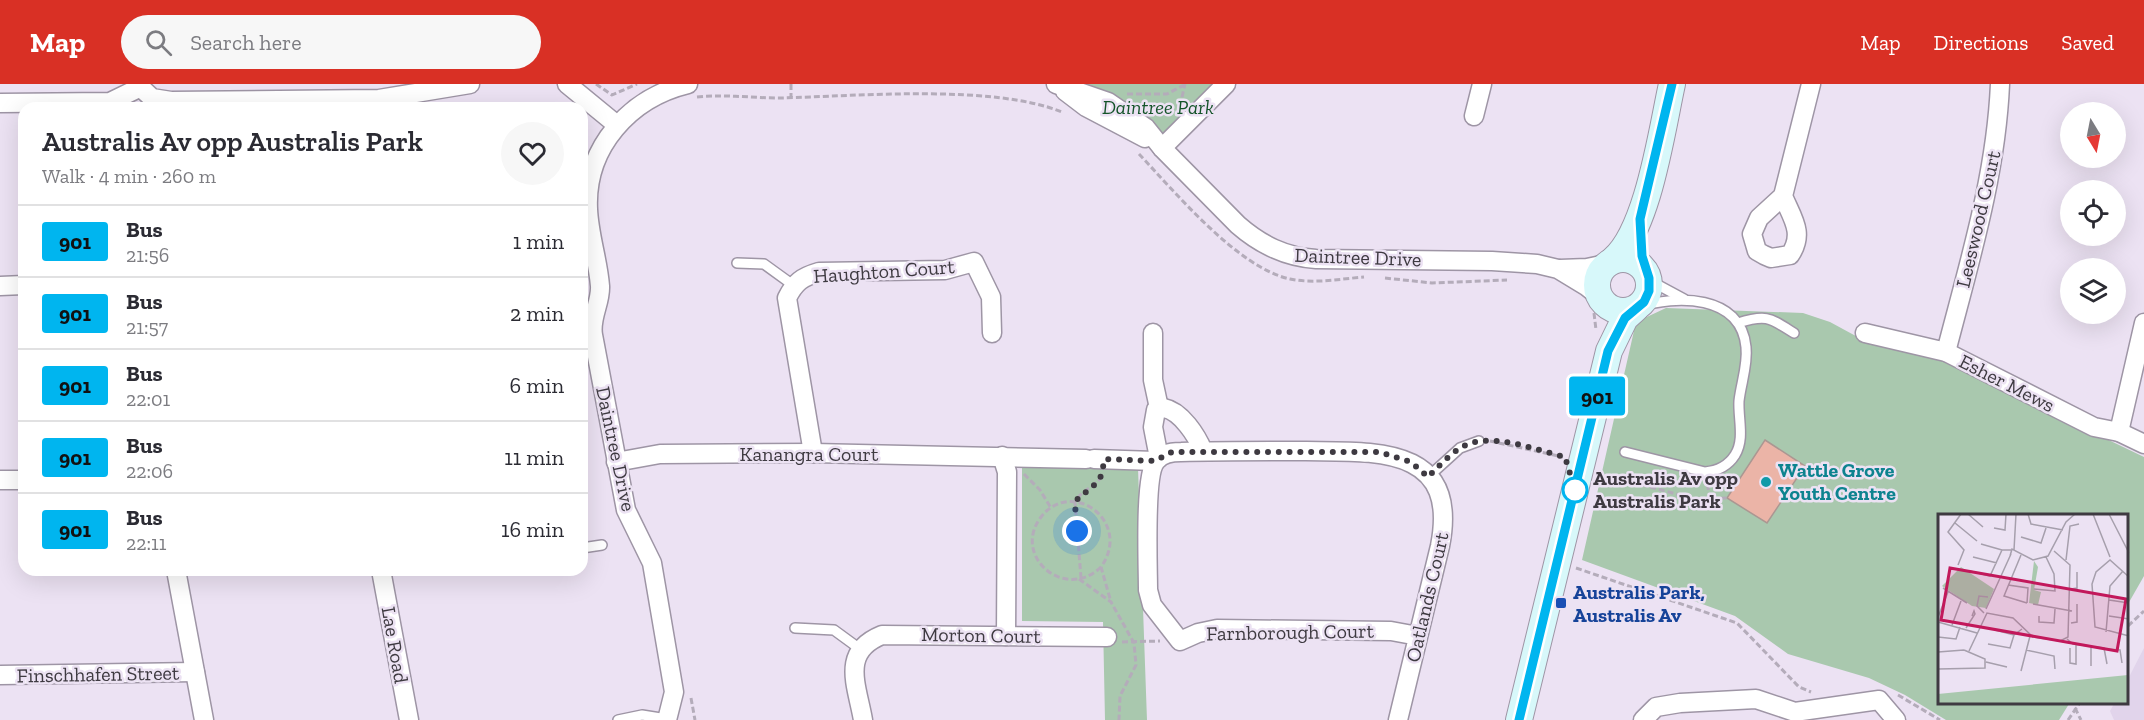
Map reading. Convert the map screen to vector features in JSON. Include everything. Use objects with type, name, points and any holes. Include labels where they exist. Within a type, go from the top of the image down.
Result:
[{"type":"street","points":[[110,102],[138,86],[145,94],[161,101],[317,92],[411,101],[470,84]]},
{"type":"street","points":[[567,84],[617,125]]},
{"type":"street","name":"Daintree Drive","points":[[1055,84],[1108,102],[1146,128],[1162,148],[1250,236],[1288,255],[1316,260],[1508,261],[1558,269],[1587,268],[1610,262]]},
{"type":"street","points":[[1162,148],[1226,84]]},
{"type":"street","points":[[1474,116],[1482,84]]},
{"type":"street","points":[[1608,351],[1597,282],[1610,262],[1623,250],[1640,219],[1672,84]]},
{"type":"street","points":[[1784,196],[1811,84]]},
{"type":"street","name":"Leeswood Court","points":[[1946,352],[1990,183],[1998,125],[2000,84]]},
{"type":"street","name":"Daintree Drive","points":[[667,720],[674,692],[652,563],[626,510],[588,314],[600,291],[588,210],[590,179],[599,151],[617,125],[651,97],[691,91]]},
{"type":"street","points":[[0,103],[18,103]]},
{"type":"street","points":[[1519,720],[1573,463],[1608,351],[1625,318],[1648,295],[1640,219]]},
{"type":"street","points":[[1610,262],[1633,260],[1647,273]]},
{"type":"street","name":"Haughton Court","points":[[813,453],[787,298],[794,285],[803,277],[819,272],[945,270],[974,262],[991,297],[992,333]]},
{"type":"street","name":"Daintree Drive","points":[[1558,269],[1601,299]]},
{"type":"street","points":[[0,286],[18,285]]},
{"type":"street","points":[[1601,299],[1619,311],[1636,308]]},
{"type":"street","points":[[2119,432],[2144,324]]},
{"type":"street","points":[[1153,333],[1153,380],[1159,408]]},
{"type":"street","name":"Esher Mews","points":[[1865,333],[1946,352],[2094,427],[2119,432],[2144,444]]},
{"type":"street","points":[[1159,408],[1173,412],[1196,436],[1203,451]]},
{"type":"street","points":[[1157,459],[1153,427],[1154,414],[1159,408]]},
{"type":"street","name":"Oatlands Court","points":[[1095,459],[1157,459],[1172,452],[1203,451],[1379,452],[1411,462],[1428,477],[1440,496],[1444,519],[1398,720]]},
{"type":"street","name":"Kanangra Court","points":[[616,462],[660,454],[813,453],[1095,459]]},
{"type":"street","points":[[1002,456],[1007,472],[1006,636]]},
{"type":"street","name":"Farnborough Court","points":[[1157,459],[1149,482],[1148,590],[1152,605],[1180,641],[1198,633],[1217,629],[1391,631],[1418,636]]},
{"type":"street","points":[[0,480],[18,480]]},
{"type":"street","points":[[177,576],[204,720]]},
{"type":"street","name":"Lae Road","points":[[382,576],[409,720]]},
{"type":"street","name":"Morton Court","points":[[860,649],[870,640],[882,635],[1107,637]]},
{"type":"street","points":[[860,649],[854,664],[863,720]]},
{"type":"street","name":"Finschhafen Street","points":[[0,675],[195,672]]},
{"type":"street","points":[[1643,720],[1656,707],[1680,703],[1756,699],[1795,712],[1879,700],[1896,720]]},
{"type":"lane","name":"Haughton Court","points":[[737,262],[764,264],[794,285]]},
{"type":"lane","points":[[1626,452],[1704,472],[1727,465],[1738,449],[1739,401],[1746,345],[1738,323],[1713,304],[1684,299],[1658,285],[1647,273]]},
{"type":"lane","points":[[1636,308],[1684,299]]},
{"type":"lane","points":[[1738,323],[1760,316],[1771,318],[1794,333]]},
{"type":"lane","points":[[1428,477],[1460,448],[1479,441]]},
{"type":"lane","points":[[588,547],[602,545]]},
{"type":"lane","points":[[795,628],[834,630],[860,649]]},
{"type":"lane","name":"Daintree Drive","points":[[618,720],[642,715],[667,720]]},
{"type":"path","points":[[596,84],[612,95],[637,84]]},
{"type":"path","points":[[691,91],[791,97],[791,84]]},
{"type":"path","points":[[1122,94],[1167,94],[1185,84],[1178,109]]},
{"type":"path","points":[[1479,441],[1501,442],[1695,499],[1728,498]]},
{"type":"path","points":[[1002,456],[1035,484],[1051,508]]},
{"type":"path","points":[[1081,578],[1075,502],[1079,495],[1100,479],[1095,459]]},
{"type":"path","points":[[1704,472],[1711,499]]},
{"type":"path","points":[[1075,502],[1095,510],[1108,526],[1110,547],[1101,567],[1081,578],[1066,579],[1053,575],[1042,567],[1035,555],[1032,542],[1034,529],[1041,517],[1051,508],[1075,502]]},
{"type":"path","points":[[1101,567],[1111,602]]},
{"type":"path","points":[[1575,568],[1737,622],[1799,687],[1820,696]]},
{"type":"path","points":[[2129,624],[2144,611]]},
{"type":"path","points":[[1107,637],[1134,643],[1145,640],[1180,641]]},
{"type":"path","points":[[1893,693],[1940,720]]},
{"type":"path","points":[[690,698],[695,720]]},
{"type":"path","points":[[2068,720],[2078,705]]},
{"type":"path","points":[[2075,708],[2081,720]]},
{"type":"shaded area","points":[[2144,648],[2144,720],[2114,720],[2110,711],[2113,705],[2129,705],[2129,677]]},
{"type":"green space","name":"Daintree Park","points":[[1072,84],[1216,84],[1162,136]]},
{"type":"green space","points":[[1666,308],[1803,313],[1830,322],[1865,341],[1944,361],[2144,457],[2144,576],[2129,602],[2129,514],[1938,514],[1938,705],[2068,705],[2059,720],[1946,720],[1905,695],[1869,678],[1788,654],[1735,616],[1582,560],[1636,322]]},
{"type":"green space","points":[[1022,464],[1138,468],[1147,720],[1105,720],[1103,622],[1022,621]]},
{"type":"building","name":"Wattle Grove Youth Centre","points":[[1765,440],[1805,466],[1767,523],[1727,498]]},
{"type":"bus line","name":"901","points":[[1519,720],[1608,351],[1625,318],[1644,302],[1650,287],[1642,256],[1640,219],[1672,84]]},
{"type":"place","name":"Wattle Grove Youth Centre","points":[[1766,482]]},
{"type":"place","name":"Australis Av opp Australis Park","points":[[1575,490]]},
{"type":"place","name":"Australis Park, Australis Av","points":[[1561,603]]},
{"type":"route","points":[[1077,531],[1075,502],[1079,495],[1100,479],[1105,459],[1155,461],[1172,452],[1379,452],[1411,462],[1428,477],[1460,448],[1479,441],[1491,441],[1565,457],[1575,490]]}]
